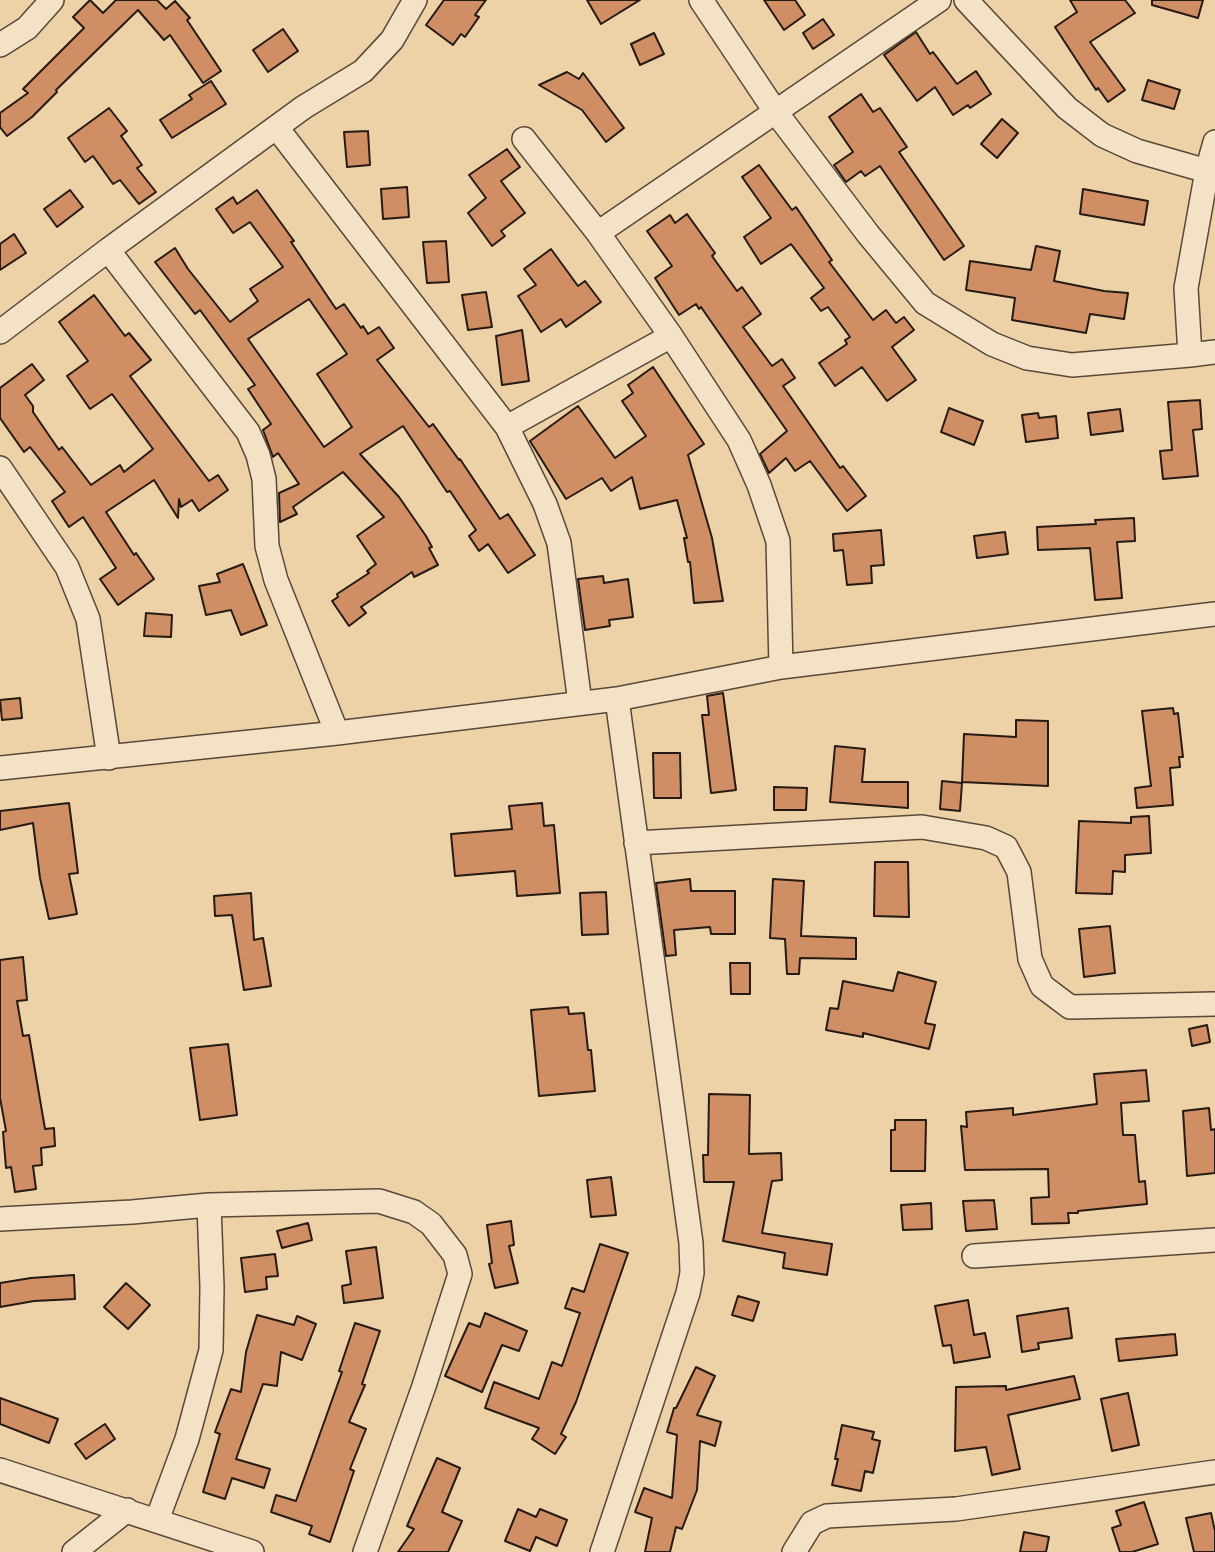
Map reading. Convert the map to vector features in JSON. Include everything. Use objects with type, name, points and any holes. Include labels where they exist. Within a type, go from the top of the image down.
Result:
[{"type":"street","points":[[0,45],[27,28],[52,0]]},
{"type":"street","points":[[0,332],[304,107],[363,71],[392,40],[415,0]]},
{"type":"street","points":[[701,0],[775,111],[868,234],[925,303],[992,344],[1027,358],[1072,365],[1215,352]]},
{"type":"street","points":[[598,233],[939,0]]},
{"type":"street","points":[[965,0],[1067,108],[1102,135],[1137,151],[1207,171]]},
{"type":"street","points":[[277,128],[507,427],[545,504],[559,543],[580,704]]},
{"type":"street","points":[[524,139],[598,233],[671,336],[738,440],[759,485],[778,541],[781,667]]},
{"type":"street","points":[[1191,355],[1186,288],[1207,171],[1215,142]]},
{"type":"street","points":[[108,250],[248,432],[264,479],[267,546],[276,580],[337,733]]},
{"type":"street","points":[[507,427],[671,336]]},
{"type":"street","points":[[0,468],[67,567],[88,619],[109,758]]},
{"type":"street","points":[[0,768],[337,733],[580,704],[781,667],[1215,614]]},
{"type":"street","points":[[603,1552],[688,1293],[692,1273],[691,1243],[617,699]]},
{"type":"street","points":[[636,843],[922,827],[986,838],[1006,847],[1019,873],[1030,960],[1042,986],[1070,1007],[1215,1004]]},
{"type":"street","points":[[0,1219],[209,1205],[379,1201],[414,1212],[431,1224],[455,1255],[460,1275],[365,1552]]},
{"type":"street","points":[[157,1520],[187,1439],[211,1350],[209,1205]]},
{"type":"street","points":[[974,1256],[1215,1240]]},
{"type":"street","points":[[0,1470],[253,1552]]},
{"type":"street","points":[[793,1552],[812,1523],[827,1516],[956,1509],[1215,1472]]},
{"type":"street","points":[[74,1552],[127,1510]]},
{"type":"building","points":[[90,0],[103,13],[116,0],[157,0],[166,9],[175,1],[190,18],[187,20],[221,71],[203,83],[170,35],[164,40],[138,10],[32,117],[7,136],[0,127],[0,113],[28,93],[23,89],[84,28],[73,17]]},
{"type":"building","points":[[444,0],[486,0],[475,15],[479,17],[465,37],[461,34],[453,45],[426,25]]},
{"type":"building","points":[[587,0],[640,0],[601,24]]},
{"type":"building","points":[[764,0],[795,0],[805,15],[784,30]]},
{"type":"building","points":[[1070,0],[1125,0],[1135,13],[1090,42],[1125,90],[1108,102],[1098,88],[1096,90],[1055,27],[1077,12]]},
{"type":"building","points":[[1152,0],[1203,0],[1198,18],[1152,5]]},
{"type":"building","points":[[823,19],[834,35],[813,49],[803,33]]},
{"type":"building","points":[[283,29],[298,51],[268,72],[253,50]]},
{"type":"building","points":[[916,32],[930,54],[933,52],[957,84],[976,71],[991,94],[953,115],[935,87],[917,101],[884,55]]},
{"type":"building","points":[[654,33],[664,54],[640,65],[631,44]]},
{"type":"building","points":[[567,72],[579,79],[583,73],[624,128],[606,142],[582,110],[539,85]]},
{"type":"building","points":[[1148,80],[1180,90],[1174,109],[1142,100]]},
{"type":"building","points":[[211,81],[226,104],[172,138],[160,120],[192,99],[189,95]]},
{"type":"building","points":[[861,94],[873,112],[880,108],[907,147],[899,152],[964,246],[944,260],[880,166],[865,176],[861,171],[846,182],[834,165],[853,152],[829,117]]},
{"type":"building","points":[[109,108],[127,131],[121,136],[142,165],[137,168],[156,192],[139,204],[120,180],[113,184],[93,156],[85,162],[68,138]]},
{"type":"building","points":[[1002,119],[1018,133],[997,158],[981,144]]},
{"type":"building","points":[[368,131],[370,165],[347,167],[344,132]]},
{"type":"building","points":[[507,149],[520,167],[501,181],[525,213],[501,231],[505,236],[492,246],[468,213],[486,198],[469,175]]},
{"type":"building","points":[[759,165],[792,210],[796,207],[832,260],[829,262],[873,320],[886,310],[896,323],[904,317],[914,330],[892,347],[916,380],[887,401],[862,367],[835,386],[819,363],[847,344],[845,340],[850,337],[828,307],[821,311],[811,298],[824,288],[791,244],[761,264],[744,237],[771,218],[742,177]]},
{"type":"building","points":[[407,187],[409,217],[383,219],[381,189]]},
{"type":"building","points":[[1083,189],[1148,201],[1144,225],[1080,214]]},
{"type":"building","points":[[70,190],[83,207],[57,227],[44,209]]},
{"type":"building","points":[[257,190],[294,241],[291,242],[336,309],[344,304],[368,334],[379,327],[394,348],[377,360],[429,427],[433,424],[500,519],[508,514],[535,555],[508,573],[488,544],[479,551],[469,536],[476,530],[403,426],[360,454],[399,497],[426,536],[438,565],[414,577],[412,572],[361,607],[366,613],[349,626],[332,601],[338,597],[337,594],[369,573],[367,571],[376,564],[357,536],[384,517],[343,472],[293,507],[297,514],[280,522],[279,493],[299,484],[278,453],[273,457],[263,430],[271,424],[248,389],[255,385],[200,310],[195,314],[155,262],[175,248],[230,322],[258,301],[250,289],[283,267],[250,222],[233,233],[216,209],[233,197],[237,204]],"holes":[[[309,299],[347,354],[317,374],[352,427],[324,447],[248,339]]]},
{"type":"building","points":[[687,214],[715,253],[712,256],[737,291],[742,287],[761,314],[743,327],[772,366],[782,359],[795,378],[783,386],[840,468],[843,466],[866,496],[847,511],[810,461],[795,471],[786,458],[769,473],[760,454],[787,431],[701,307],[699,309],[696,304],[679,315],[655,278],[672,266],[647,231],[670,215],[675,223]]},
{"type":"building","points":[[14,234],[26,253],[0,270],[0,244]]},
{"type":"building","points":[[446,241],[449,282],[427,283],[423,242]]},
{"type":"building","points":[[1036,246],[1060,251],[1054,281],[1128,293],[1124,319],[1090,314],[1086,333],[1012,320],[1015,298],[966,290],[970,261],[1031,270]]},
{"type":"building","points":[[551,249],[578,286],[585,281],[601,302],[566,327],[561,319],[541,332],[518,296],[536,285],[524,269]]},
{"type":"building","points":[[486,292],[492,327],[468,330],[462,295]]},
{"type":"building","points":[[94,295],[125,336],[129,333],[151,360],[130,376],[209,481],[218,475],[228,490],[199,511],[192,500],[181,507],[179,499],[178,518],[154,480],[106,512],[134,555],[136,553],[154,579],[118,605],[100,579],[116,568],[83,517],[69,527],[52,501],[65,492],[30,447],[24,452],[0,418],[0,388],[32,364],[44,380],[25,395],[33,406],[33,412],[59,450],[62,447],[91,485],[120,465],[124,472],[153,449],[112,394],[90,409],[67,376],[88,361],[59,322]]},
{"type":"building","points":[[522,330],[529,381],[502,385],[496,336]]},
{"type":"building","points":[[653,367],[704,444],[688,455],[712,538],[723,601],[694,603],[690,562],[684,538],[687,538],[677,500],[640,509],[632,477],[611,491],[602,478],[566,499],[530,441],[578,406],[615,458],[646,436],[622,401],[633,393],[628,385]]},
{"type":"building","points":[[1200,400],[1202,429],[1193,430],[1198,476],[1163,479],[1160,451],[1172,450],[1168,402]]},
{"type":"building","points":[[949,408],[983,421],[974,445],[941,432]]},
{"type":"building","points":[[1120,409],[1123,431],[1091,435],[1088,413]]},
{"type":"building","points":[[1038,413],[1039,418],[1056,416],[1058,438],[1026,442],[1022,415]]},
{"type":"building","points":[[1134,518],[1135,541],[1117,542],[1122,598],[1095,600],[1090,548],[1038,550],[1037,527],[1096,524],[1095,520]]},
{"type":"building","points":[[881,530],[884,565],[871,566],[872,583],[847,585],[843,550],[834,551],[833,534]]},
{"type":"building","points":[[1005,532],[1008,554],[977,558],[974,536]]},
{"type":"building","points":[[243,564],[267,625],[241,635],[231,610],[206,615],[199,586],[220,582],[217,574]]},
{"type":"building","points":[[603,576],[604,583],[628,579],[633,617],[609,620],[610,626],[585,630],[578,579]]},
{"type":"building","points":[[146,613],[172,615],[171,637],[144,636]]},
{"type":"building","points":[[723,693],[736,790],[711,793],[702,715],[709,715],[707,696]]},
{"type":"building","points":[[20,698],[22,718],[2,720],[0,700]]},
{"type":"building","points":[[1173,708],[1174,714],[1178,713],[1183,757],[1179,757],[1180,767],[1170,768],[1173,805],[1137,808],[1135,788],[1151,786],[1142,711]]},
{"type":"building","points":[[1016,720],[1048,721],[1048,786],[962,782],[964,734],[1016,737]]},
{"type":"building","points":[[835,746],[865,749],[862,782],[908,782],[908,808],[830,802]]},
{"type":"building","points":[[653,753],[680,753],[681,798],[654,798]]},
{"type":"building","points":[[942,781],[962,783],[960,811],[940,809]]},
{"type":"building","points":[[774,787],[807,788],[806,810],[774,810]]},
{"type":"building","points":[[69,803],[78,873],[69,874],[77,914],[49,919],[40,878],[33,823],[0,830],[0,811]]},
{"type":"building","points":[[542,803],[544,826],[554,825],[560,893],[517,896],[515,871],[455,876],[451,834],[512,829],[509,806]]},
{"type":"building","points":[[1149,816],[1151,853],[1125,855],[1125,872],[1113,871],[1112,894],[1076,893],[1079,821],[1131,823],[1131,817]]},
{"type":"building","points":[[875,862],[908,862],[909,917],[874,916]]},
{"type":"building","points":[[690,879],[691,891],[735,891],[735,934],[711,934],[710,927],[674,930],[676,955],[666,956],[656,883]]},
{"type":"building","points":[[773,879],[804,881],[801,936],[856,938],[856,959],[800,958],[799,974],[787,974],[785,939],[770,938]]},
{"type":"building","points":[[606,892],[608,934],[582,935],[580,893]]},
{"type":"building","points":[[251,893],[254,940],[263,938],[271,986],[244,990],[232,915],[215,916],[214,896]]},
{"type":"building","points":[[1110,926],[1115,973],[1084,977],[1079,929]]},
{"type":"building","points":[[23,957],[27,1000],[17,1001],[23,1036],[29,1035],[45,1129],[54,1128],[55,1146],[41,1148],[42,1165],[33,1166],[36,1189],[15,1192],[11,1167],[6,1168],[3,1132],[6,1131],[0,1098],[0,960]]},
{"type":"building","points":[[730,963],[750,963],[750,994],[731,994]]},
{"type":"building","points":[[898,972],[936,982],[925,1023],[935,1025],[929,1049],[863,1033],[863,1037],[826,1030],[830,1008],[838,1009],[843,981],[893,991]]},
{"type":"building","points":[[568,1007],[569,1014],[584,1013],[595,1091],[539,1096],[531,1010]]},
{"type":"building","points":[[1207,1025],[1210,1042],[1192,1046],[1189,1029]]},
{"type":"building","points":[[228,1044],[237,1115],[200,1120],[190,1048]]},
{"type":"building","points":[[1146,1070],[1149,1101],[1121,1103],[1123,1135],[1135,1135],[1139,1182],[1145,1181],[1147,1204],[1068,1213],[1069,1223],[1032,1224],[1031,1198],[1049,1197],[1048,1169],[965,1170],[961,1126],[967,1127],[966,1112],[1013,1108],[1013,1115],[1097,1104],[1094,1074]]},
{"type":"building","points":[[709,1094],[750,1095],[749,1154],[781,1153],[782,1180],[772,1181],[762,1233],[832,1244],[827,1275],[783,1268],[785,1253],[723,1241],[734,1182],[704,1182],[703,1155],[708,1155]]},
{"type":"building","points":[[1209,1108],[1211,1130],[1215,1129],[1215,1173],[1187,1176],[1183,1111]]},
{"type":"building","points":[[895,1120],[926,1120],[925,1171],[891,1171],[891,1130],[895,1130]]},
{"type":"building","points":[[611,1177],[616,1215],[591,1217],[587,1180]]},
{"type":"building","points":[[994,1200],[997,1229],[966,1231],[963,1201]]},
{"type":"building","points":[[931,1203],[932,1229],[903,1230],[901,1205]]},
{"type":"building","points":[[511,1221],[514,1245],[509,1246],[518,1283],[495,1288],[489,1264],[492,1263],[487,1225]]},
{"type":"building","points":[[308,1223],[312,1240],[282,1248],[277,1231]]},
{"type":"building","points":[[600,1244],[628,1253],[576,1402],[561,1434],[566,1437],[555,1454],[532,1439],[539,1428],[485,1408],[494,1382],[539,1399],[552,1362],[562,1366],[580,1313],[565,1308],[572,1288],[584,1292]]},
{"type":"building","points":[[376,1247],[383,1298],[344,1303],[342,1286],[351,1284],[346,1251]]},
{"type":"building","points":[[275,1254],[278,1276],[266,1277],[267,1289],[245,1292],[241,1258]]},
{"type":"building","points":[[74,1275],[75,1299],[34,1301],[0,1307],[0,1283]]},
{"type":"building","points":[[126,1283],[150,1305],[128,1329],[104,1307]]},
{"type":"building","points":[[738,1296],[759,1302],[753,1321],[732,1315]]},
{"type":"building","points":[[968,1300],[974,1335],[985,1333],[990,1357],[954,1363],[951,1345],[943,1346],[935,1306]]},
{"type":"building","points":[[1068,1308],[1072,1338],[1038,1343],[1039,1349],[1022,1352],[1017,1316]]},
{"type":"building","points":[[485,1313],[527,1331],[519,1351],[502,1345],[482,1392],[445,1376],[469,1323],[480,1327]]},
{"type":"building","points":[[257,1315],[294,1325],[297,1316],[316,1324],[302,1360],[281,1352],[277,1386],[263,1384],[236,1459],[270,1469],[264,1488],[232,1478],[225,1499],[203,1492],[220,1434],[215,1432],[231,1389],[241,1392],[246,1352]]},
{"type":"building","points":[[355,1323],[380,1331],[362,1384],[365,1385],[349,1422],[366,1429],[350,1469],[354,1471],[330,1542],[309,1534],[312,1526],[271,1512],[276,1495],[296,1501],[342,1372],[339,1371]]},
{"type":"building","points":[[1175,1334],[1177,1355],[1119,1361],[1116,1339]]},
{"type":"building","points":[[696,1367],[715,1376],[697,1415],[721,1422],[715,1446],[700,1441],[697,1490],[682,1529],[676,1527],[670,1552],[645,1552],[652,1518],[635,1512],[644,1488],[672,1498],[677,1435],[667,1432],[674,1408]]},
{"type":"building","points":[[1074,1376],[1080,1399],[1008,1415],[1020,1469],[992,1475],[986,1447],[955,1451],[956,1387],[1006,1386],[1006,1390]]},
{"type":"building","points":[[1128,1393],[1139,1445],[1112,1451],[1101,1399]]},
{"type":"building","points":[[0,1398],[58,1419],[49,1443],[0,1424]]},
{"type":"building","points":[[105,1424],[115,1439],[86,1459],[75,1444]]},
{"type":"building","points":[[842,1425],[874,1432],[872,1439],[880,1441],[873,1473],[865,1471],[861,1491],[832,1485]]},
{"type":"building","points":[[437,1458],[460,1468],[442,1512],[462,1521],[448,1552],[398,1552],[414,1529],[407,1526]]},
{"type":"building","points":[[1144,1502],[1158,1544],[1132,1552],[1120,1552],[1112,1528],[1121,1525],[1116,1511]]},
{"type":"building","points":[[518,1509],[536,1517],[540,1509],[567,1520],[557,1546],[536,1537],[530,1551],[505,1541]]},
{"type":"building","points":[[1211,1513],[1215,1531],[1215,1552],[1194,1552],[1186,1518]]},
{"type":"building","points":[[1024,1532],[1049,1537],[1046,1552],[1020,1552]]}]
